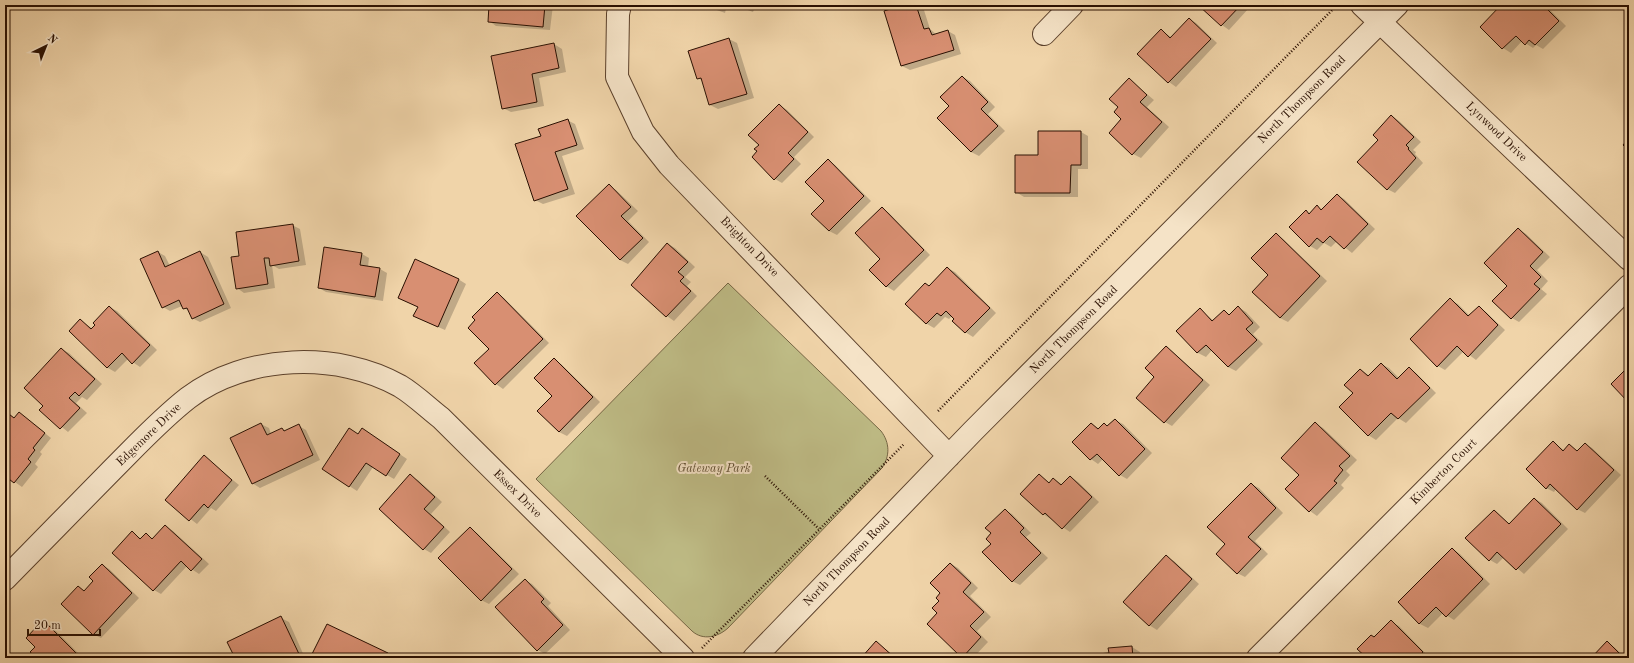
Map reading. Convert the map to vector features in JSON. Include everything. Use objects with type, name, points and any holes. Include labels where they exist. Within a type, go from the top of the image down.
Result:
[{"type":"street","name":"Brighton Drive","points":[[620,5],[618,14],[618,77],[643,132],[669,165],[949,456]]},
{"type":"street","points":[[1044,34],[1072,5]]},
{"type":"street","name":"Lynwood Drive","points":[[1362,5],[1629,259]]},
{"type":"street","name":"North Thompson Road","points":[[754,658],[949,456],[1397,5]]},
{"type":"street","name":"Kimberton Court","points":[[1258,658],[1629,286]]},
{"type":"street","name":"Edgemore Drive","points":[[5,579],[149,433],[189,397],[220,380],[254,367],[309,361],[330,364]]},
{"type":"street","name":"Essex Drive","points":[[330,364],[356,368],[401,386],[441,418],[690,655]]},
{"type":"path","points":[[690,655],[921,427],[1337,5]]},
{"type":"path","points":[[765,476],[819,529]]},
{"type":"green space","name":"Gateway Park","points":[[728,283],[881,431],[886,440],[888,454],[882,468],[728,628],[720,634],[706,637],[692,631],[536,479]]},
{"type":"building","points":[[489,5],[545,5],[543,27],[488,22]]},
{"type":"building","points":[[705,5],[718,5],[717,9]]},
{"type":"building","points":[[737,5],[747,5],[746,8]]},
{"type":"building","points":[[903,5],[916,5],[924,29],[929,28],[932,35],[948,30],[954,50],[901,66],[884,11]]},
{"type":"building","points":[[1198,5],[1241,5],[1221,26]]},
{"type":"building","points":[[1501,5],[1543,5],[1559,21],[1535,45],[1529,40],[1525,45],[1516,36],[1502,49],[1480,27]]},
{"type":"building","points":[[1189,18],[1211,39],[1168,83],[1137,54],[1161,29],[1170,38]]},
{"type":"building","points":[[729,38],[747,94],[709,105],[701,78],[697,79],[688,51]]},
{"type":"building","points":[[554,43],[559,68],[532,74],[537,102],[502,109],[491,56]]},
{"type":"building","points":[[962,76],[988,102],[981,109],[998,126],[971,152],[937,118],[949,106],[940,97]]},
{"type":"building","points":[[1129,78],[1147,95],[1140,102],[1162,122],[1132,155],[1109,133],[1121,119],[1114,112],[1118,107],[1109,99]]},
{"type":"building","points":[[779,104],[808,132],[788,153],[794,159],[774,180],[752,157],[757,151],[754,149],[759,145],[748,135]]},
{"type":"building","points":[[1391,115],[1414,137],[1406,145],[1416,158],[1387,190],[1357,162],[1378,140],[1373,135]]},
{"type":"building","points":[[568,119],[577,145],[555,152],[568,189],[534,201],[515,144],[541,136],[538,129]]},
{"type":"building","points":[[1038,131],[1081,131],[1081,165],[1071,165],[1070,193],[1015,193],[1015,155],[1038,155]]},
{"type":"building","points":[[1629,138],[1629,151],[1623,145]]},
{"type":"building","points":[[828,159],[864,196],[829,231],[811,214],[824,201],[805,182]]},
{"type":"building","points":[[609,184],[631,207],[621,216],[643,238],[620,260],[576,216]]},
{"type":"building","points":[[1337,194],[1368,224],[1344,249],[1330,236],[1323,243],[1317,238],[1309,247],[1289,227],[1306,210],[1309,214],[1317,205],[1321,210]]},
{"type":"building","points":[[882,207],[924,250],[886,287],[869,270],[880,259],[855,233]]},
{"type":"building","points":[[293,224],[299,261],[270,266],[269,258],[264,258],[268,284],[236,289],[231,257],[239,256],[236,232]]},
{"type":"building","points":[[1518,228],[1543,252],[1530,266],[1541,277],[1534,284],[1540,289],[1511,319],[1492,301],[1507,286],[1484,263]]},
{"type":"building","points":[[1276,233],[1320,276],[1280,318],[1252,292],[1268,275],[1251,258]]},
{"type":"building","points":[[667,243],[688,262],[678,272],[684,277],[680,281],[691,291],[666,317],[631,285]]},
{"type":"building","points":[[324,247],[362,253],[360,265],[380,268],[375,297],[318,288]]},
{"type":"building","points":[[158,251],[165,267],[200,251],[224,304],[192,319],[187,308],[183,309],[179,300],[162,308],[140,259]]},
{"type":"building","points":[[415,259],[459,279],[438,327],[413,316],[418,307],[398,298]]},
{"type":"building","points":[[947,267],[990,308],[965,333],[952,321],[954,319],[946,311],[941,316],[937,313],[926,324],[905,304],[925,283],[929,286]]},
{"type":"building","points":[[497,292],[543,339],[495,385],[474,363],[489,349],[468,328],[475,320],[472,317]]},
{"type":"building","points":[[1450,298],[1468,316],[1479,306],[1498,325],[1468,357],[1457,346],[1437,367],[1410,339]]},
{"type":"building","points":[[109,306],[150,345],[132,364],[122,353],[107,368],[69,331],[80,319],[91,329],[95,325],[93,323]]},
{"type":"building","points":[[1238,306],[1253,323],[1246,329],[1257,340],[1228,367],[1206,345],[1197,353],[1176,331],[1200,308],[1212,321],[1224,310],[1229,315]]},
{"type":"building","points":[[1166,346],[1203,380],[1164,423],[1136,398],[1154,377],[1145,368]]},
{"type":"building","points":[[61,348],[95,379],[79,396],[75,392],[69,398],[80,408],[60,429],[39,410],[43,406],[24,388]]},
{"type":"building","points":[[554,358],[593,397],[559,432],[537,411],[552,396],[534,378]]},
{"type":"building","points":[[1381,363],[1397,379],[1409,367],[1430,388],[1398,419],[1391,413],[1368,436],[1339,407],[1353,393],[1344,385],[1360,369],[1368,376]]},
{"type":"building","points":[[1629,366],[1629,403],[1611,384]]},
{"type":"building","points":[[5,411],[14,418],[19,412],[45,433],[33,448],[35,450],[28,459],[31,462],[14,483],[5,476]]},
{"type":"building","points":[[1115,419],[1145,449],[1119,476],[1097,454],[1090,460],[1072,442],[1091,423],[1098,429],[1104,423],[1107,426]]},
{"type":"building","points":[[1315,422],[1350,456],[1339,466],[1343,470],[1334,481],[1337,483],[1309,512],[1285,489],[1299,475],[1281,458]]},
{"type":"building","points":[[261,423],[267,435],[282,428],[284,431],[299,424],[313,455],[252,484],[230,438]]},
{"type":"building","points":[[349,428],[358,434],[362,428],[400,454],[386,476],[366,463],[349,487],[322,469]]},
{"type":"building","points":[[1553,441],[1563,451],[1569,444],[1577,451],[1585,443],[1614,470],[1577,510],[1550,484],[1546,489],[1526,469]]},
{"type":"building","points":[[204,455],[232,480],[208,508],[204,504],[189,521],[165,500]]},
{"type":"building","points":[[410,474],[435,497],[424,509],[444,527],[423,550],[379,509]]},
{"type":"building","points":[[1039,474],[1049,483],[1053,478],[1061,485],[1070,476],[1092,497],[1062,529],[1045,513],[1043,515],[1020,494]]},
{"type":"building","points":[[1251,483],[1276,508],[1248,537],[1261,549],[1237,574],[1216,554],[1225,544],[1207,527]]},
{"type":"building","points":[[1534,498],[1561,524],[1516,570],[1497,552],[1489,561],[1465,538],[1494,510],[1509,524]]},
{"type":"building","points":[[1005,509],[1024,528],[1020,532],[1041,553],[1012,582],[982,552],[991,544],[986,539],[991,533],[985,528]]},
{"type":"building","points":[[165,525],[202,559],[191,571],[181,561],[153,591],[112,553],[132,531],[140,539],[146,533],[152,539]]},
{"type":"building","points":[[470,527],[512,569],[481,601],[438,558]]},
{"type":"building","points":[[1452,548],[1483,579],[1446,617],[1436,607],[1419,624],[1398,602]]},
{"type":"building","points":[[1166,555],[1192,579],[1149,626],[1123,602]]},
{"type":"building","points":[[950,563],[971,583],[963,592],[984,612],[970,626],[981,637],[962,658],[927,624],[937,613],[932,608],[939,601],[936,598],[940,593],[930,583]]},
{"type":"building","points":[[102,564],[132,593],[93,635],[61,604],[78,586],[84,591],[93,581],[89,577]]},
{"type":"building","points":[[525,579],[544,599],[541,602],[563,625],[537,651],[495,607]]},
{"type":"building","points":[[281,616],[299,654],[290,658],[235,658],[227,642]]},
{"type":"building","points":[[43,620],[81,658],[37,658],[30,652],[35,647],[26,638]]},
{"type":"building","points":[[1391,620],[1423,652],[1417,658],[1367,658],[1357,649],[1371,635],[1374,637]]},
{"type":"building","points":[[327,624],[388,653],[385,658],[320,658],[312,654]]},
{"type":"building","points":[[876,641],[895,658],[861,658]]},
{"type":"building","points":[[1607,641],[1624,658],[1591,658]]},
{"type":"building","points":[[1132,646],[1133,658],[1085,658],[1085,655],[1109,653],[1108,648]]},
{"type":"building","points":[[602,654],[607,658],[598,658]]}]
